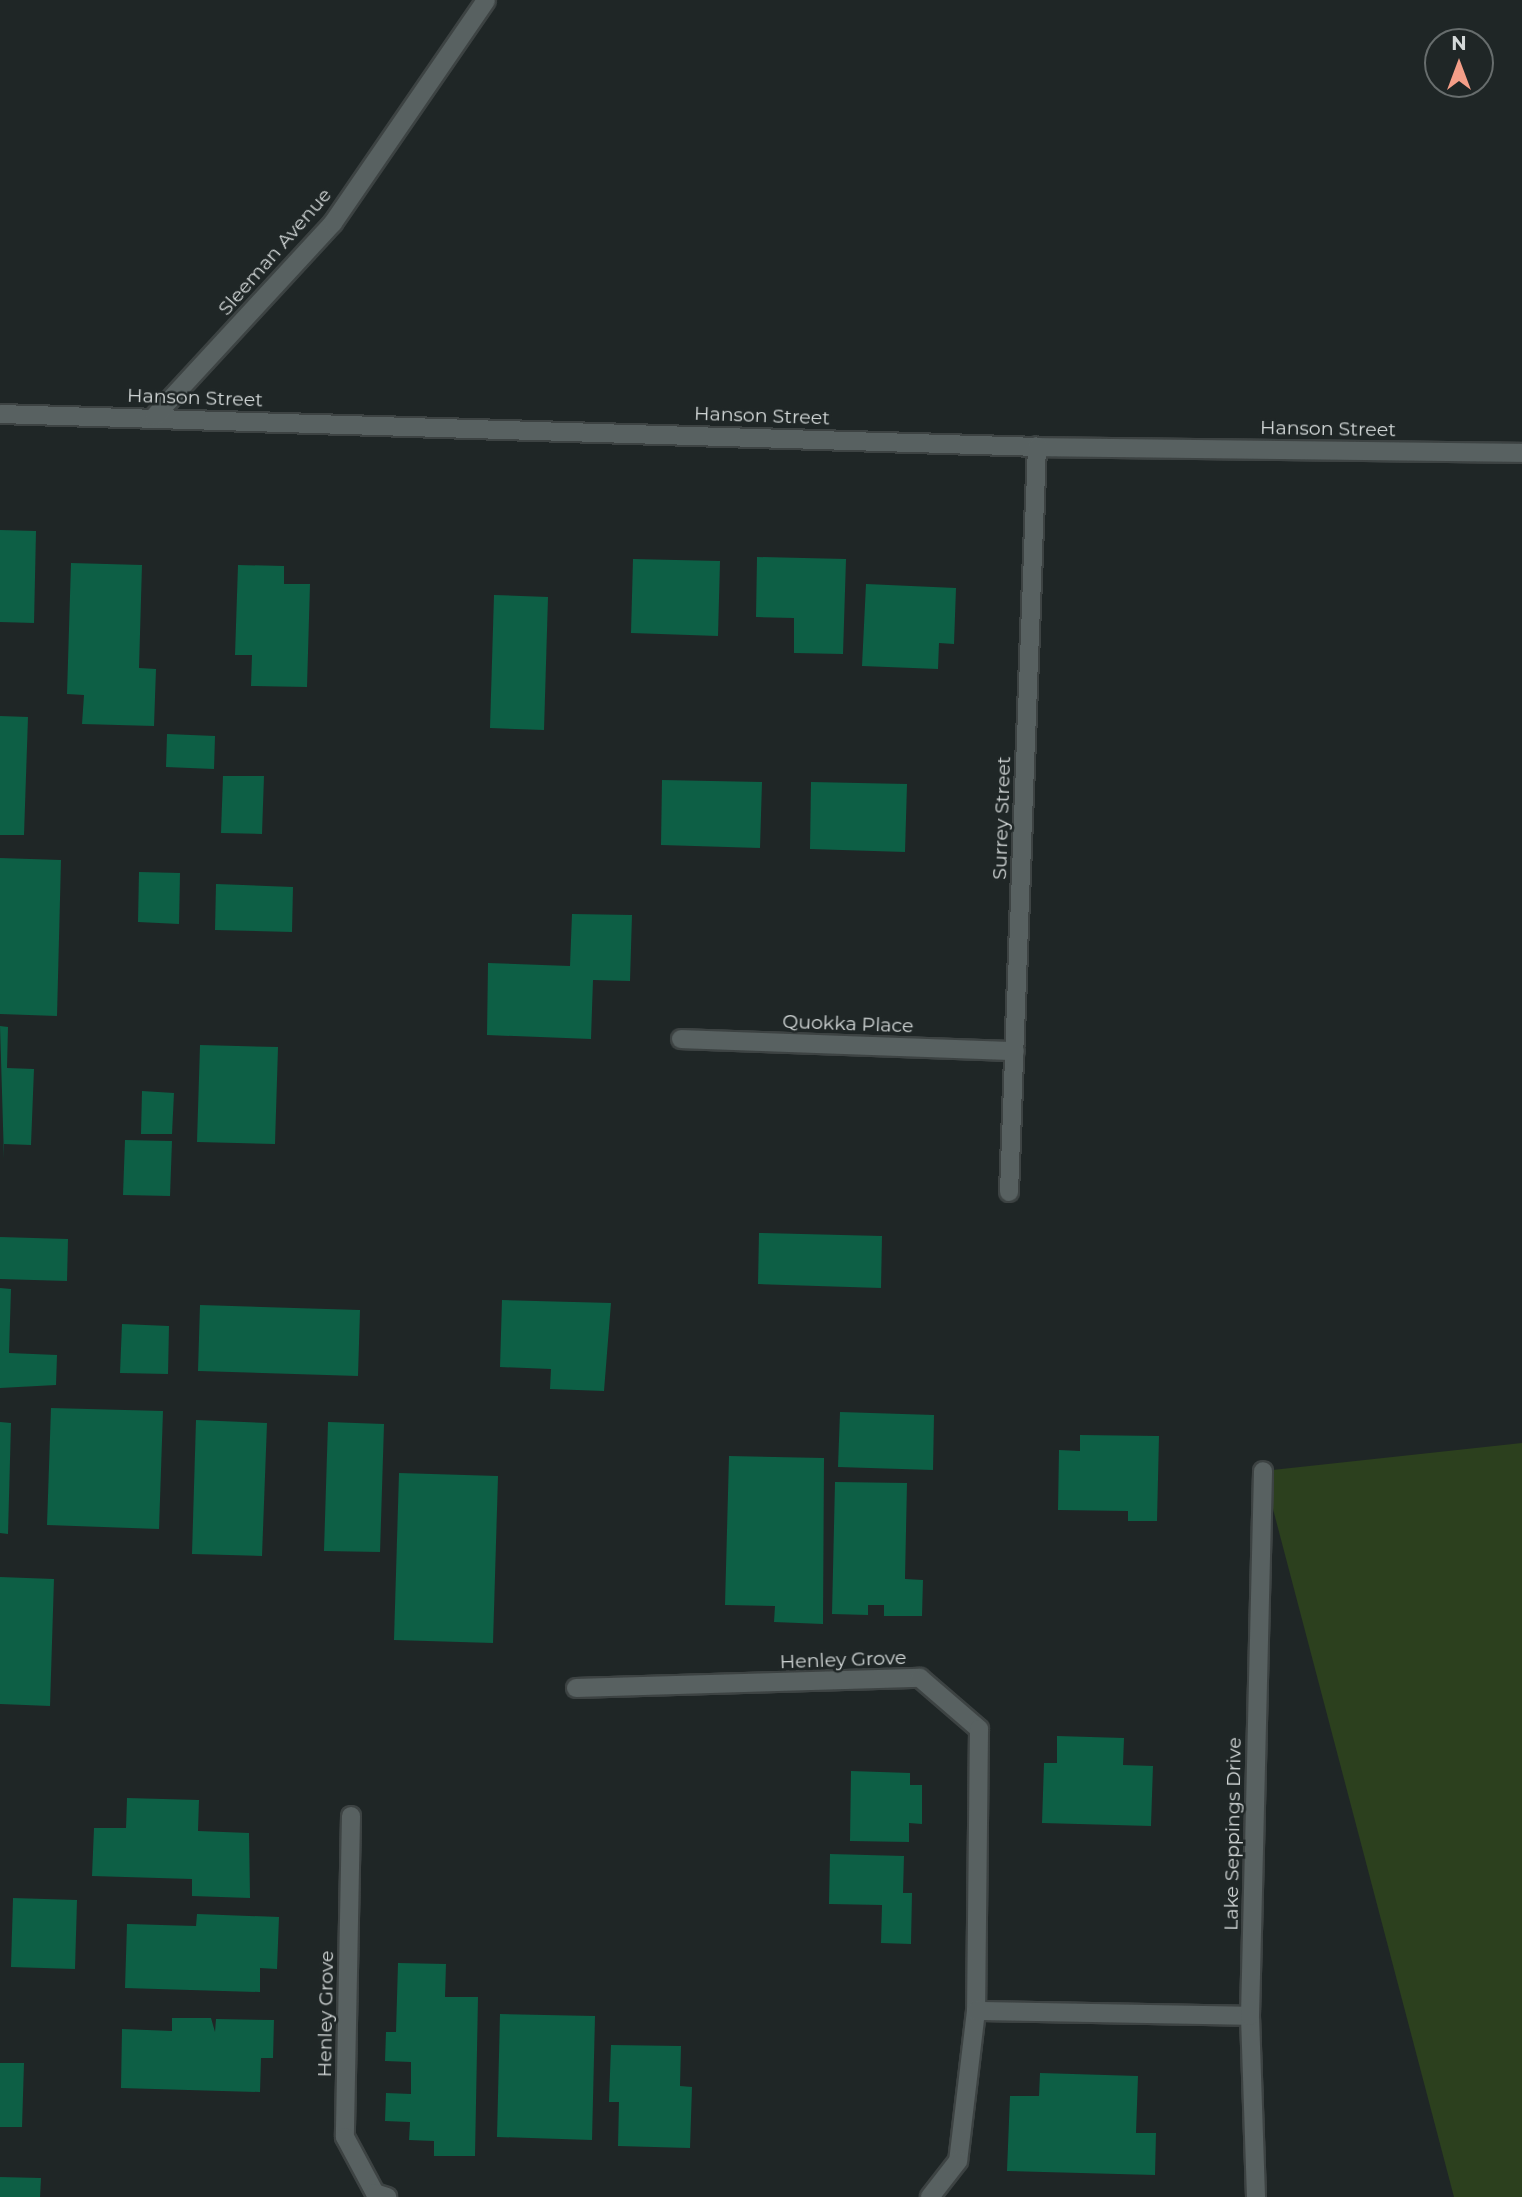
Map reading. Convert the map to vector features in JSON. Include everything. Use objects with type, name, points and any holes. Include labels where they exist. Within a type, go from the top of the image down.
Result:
[{"type":"street","name":"Sleeman Avenue","points":[[154,417],[333,223],[486,0]]},
{"type":"street","name":"Hanson Street","points":[[0,414],[1037,447],[1522,453]]},
{"type":"street","name":"Surrey Street","points":[[1009,1192],[1037,447]]},
{"type":"street","name":"Quokka Place","points":[[681,1039],[1015,1051]]},
{"type":"street","name":"Lake Seppings Drive","points":[[1256,2197],[1250,2016],[1263,1471]]},
{"type":"street","name":"Henley Grove","points":[[576,1688],[920,1678],[979,1729],[976,2011],[958,2161],[930,2197]]},
{"type":"street","name":"Henley Grove","points":[[351,1816],[345,2137],[375,2193],[387,2197]]},
{"type":"street","points":[[976,2011],[1250,2016]]},
{"type":"green space","points":[[1522,1443],[1522,2197],[1454,2197],[1263,1471]]},
{"type":"building","points":[[0,530],[36,531],[34,623],[0,622]]},
{"type":"building","points":[[757,557],[846,559],[843,654],[794,653],[794,618],[756,617]]},
{"type":"building","points":[[633,559],[720,561],[718,636],[631,633]]},
{"type":"building","points":[[71,563],[142,565],[139,668],[156,669],[154,726],[82,724],[84,695],[67,694]]},
{"type":"building","points":[[238,565],[284,566],[284,584],[310,584],[307,687],[251,686],[252,655],[235,655]]},
{"type":"building","points":[[866,584],[956,588],[954,644],[939,643],[938,669],[862,666]]},
{"type":"building","points":[[494,595],[548,597],[544,730],[490,728]]},
{"type":"building","points":[[0,716],[28,717],[24,835],[0,835]]},
{"type":"building","points":[[167,734],[215,736],[214,769],[166,767]]},
{"type":"building","points":[[223,776],[264,776],[262,834],[221,833]]},
{"type":"building","points":[[662,780],[762,782],[760,848],[661,845]]},
{"type":"building","points":[[811,782],[907,784],[905,852],[810,849]]},
{"type":"building","points":[[0,858],[61,860],[57,1016],[0,1014]]},
{"type":"building","points":[[139,872],[180,873],[179,924],[138,922]]},
{"type":"building","points":[[216,884],[293,887],[292,932],[215,930]]},
{"type":"building","points":[[572,914],[632,915],[630,981],[593,980],[591,1039],[487,1035],[488,963],[570,966]]},
{"type":"building","points":[[0,1026],[8,1027],[7,1068],[34,1069],[31,1145],[4,1144],[4,1159]]},
{"type":"building","points":[[200,1045],[278,1047],[275,1144],[197,1142]]},
{"type":"building","points":[[142,1091],[174,1093],[172,1134],[141,1134]]},
{"type":"building","points":[[125,1140],[172,1141],[170,1196],[123,1195]]},
{"type":"building","points":[[759,1233],[882,1236],[881,1288],[758,1284]]},
{"type":"building","points":[[0,1237],[68,1239],[67,1281],[0,1279]]},
{"type":"building","points":[[0,1288],[11,1289],[9,1353],[57,1355],[56,1385],[0,1388]]},
{"type":"building","points":[[502,1300],[611,1303],[604,1391],[550,1389],[551,1369],[500,1367]]},
{"type":"building","points":[[200,1305],[360,1310],[358,1376],[198,1371]]},
{"type":"building","points":[[122,1324],[169,1326],[168,1374],[120,1373]]},
{"type":"building","points":[[51,1408],[163,1411],[159,1529],[47,1525]]},
{"type":"building","points":[[840,1412],[934,1415],[933,1470],[838,1467]]},
{"type":"building","points":[[196,1420],[267,1423],[262,1556],[192,1554]]},
{"type":"building","points":[[0,1422],[11,1423],[8,1534],[0,1533]]},
{"type":"building","points":[[328,1422],[384,1424],[380,1552],[324,1551]]},
{"type":"building","points":[[1080,1435],[1159,1436],[1157,1521],[1128,1521],[1128,1511],[1058,1510],[1059,1450],[1080,1451]]},
{"type":"building","points":[[729,1456],[824,1458],[823,1624],[774,1622],[775,1606],[725,1605]]},
{"type":"building","points":[[399,1473],[498,1476],[493,1643],[394,1640]]},
{"type":"building","points":[[835,1482],[907,1483],[905,1579],[923,1580],[922,1616],[884,1616],[884,1605],[868,1605],[868,1615],[832,1614]]},
{"type":"building","points":[[0,1577],[54,1579],[50,1706],[0,1704]]},
{"type":"building","points":[[1057,1736],[1124,1738],[1123,1765],[1153,1766],[1151,1826],[1042,1823],[1044,1763],[1057,1763]]},
{"type":"building","points":[[851,1771],[910,1773],[910,1785],[922,1785],[922,1824],[909,1823],[909,1842],[850,1841]]},
{"type":"building","points":[[127,1798],[199,1800],[198,1831],[249,1833],[250,1898],[192,1896],[192,1879],[92,1876],[94,1828],[126,1828]]},
{"type":"building","points":[[830,1854],[904,1856],[903,1893],[912,1893],[911,1944],[881,1943],[882,1905],[829,1904]]},
{"type":"building","points":[[13,1898],[77,1900],[75,1969],[11,1967]]},
{"type":"building","points":[[197,1914],[279,1917],[277,1969],[260,1968],[260,1992],[125,1988],[127,1924],[196,1926]]},
{"type":"building","points":[[398,1963],[446,1964],[445,1997],[478,1997],[475,2156],[434,2156],[434,2141],[409,2140],[410,2122],[385,2121],[386,2093],[411,2094],[411,2062],[385,2061],[386,2032],[396,2032]]},
{"type":"building","points":[[500,2014],[595,2016],[592,2140],[497,2137]]},
{"type":"building","points":[[172,2018],[211,2018],[215,2032],[216,2019],[274,2020],[273,2058],[261,2058],[260,2092],[121,2088],[122,2029],[172,2031]]},
{"type":"building","points":[[611,2045],[681,2046],[680,2086],[692,2087],[690,2148],[618,2146],[619,2102],[609,2102]]},
{"type":"building","points":[[0,2063],[24,2063],[22,2127],[0,2127]]},
{"type":"building","points":[[1040,2073],[1138,2076],[1136,2133],[1156,2133],[1155,2175],[1007,2171],[1010,2096],[1039,2096]]},
{"type":"building","points":[[0,2177],[41,2178],[40,2197],[0,2197]]}]
